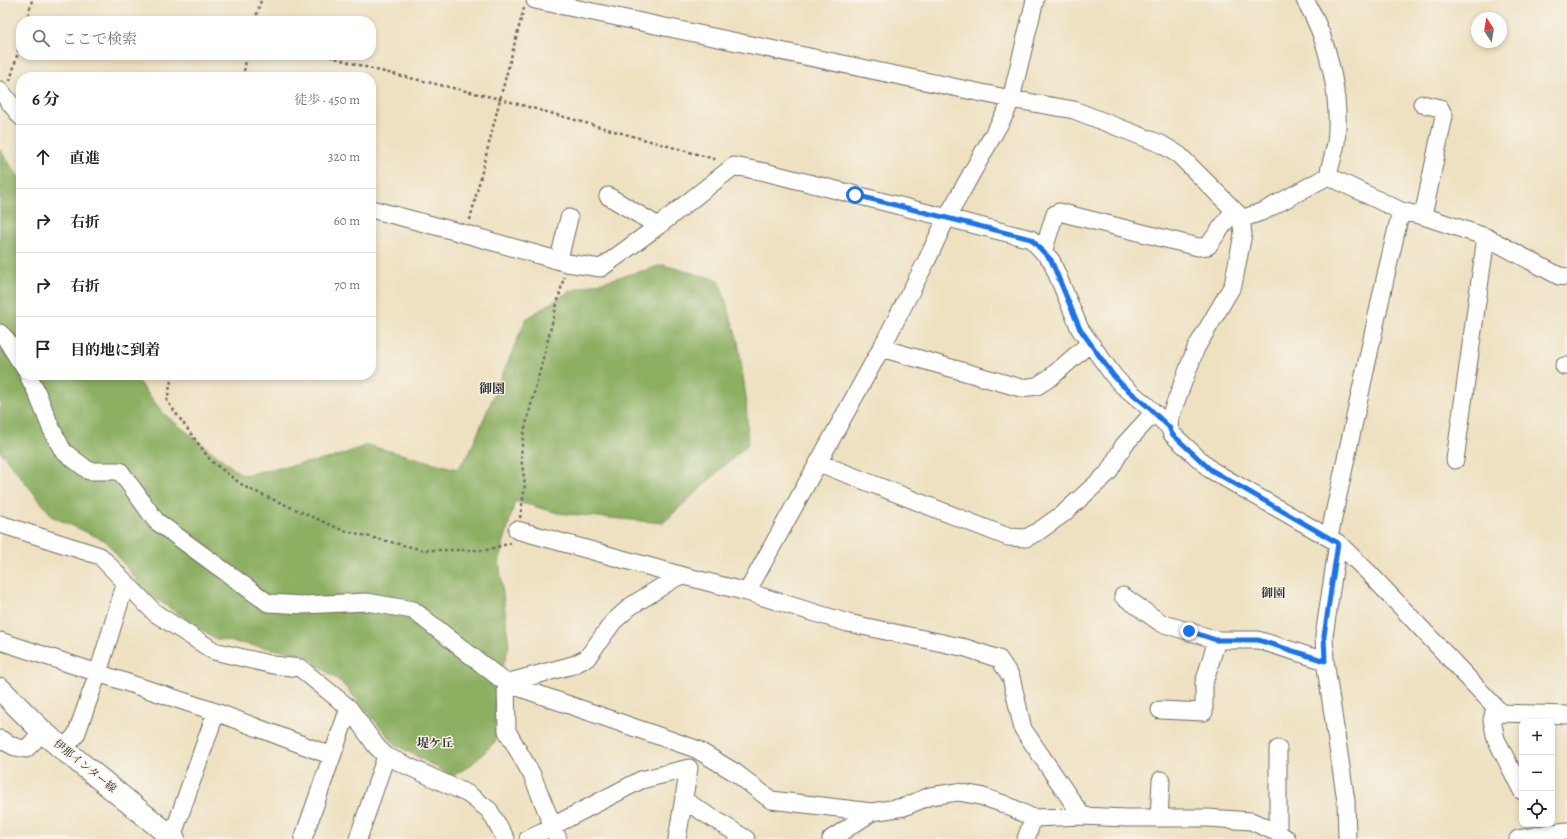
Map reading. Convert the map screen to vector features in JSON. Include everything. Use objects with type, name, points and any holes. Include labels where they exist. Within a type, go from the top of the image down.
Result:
[{"type":"main road","name":"伊那インター線","points":[[0,689],[43,732],[173,838]]},
{"type":"street","points":[[747,592],[819,463],[927,260],[946,219],[1006,112],[1011,99],[1035,0]]},
{"type":"street","points":[[1043,252],[1055,214],[1059,212],[1198,247],[1208,246],[1238,215],[1264,211],[1328,176],[1336,144],[1337,113],[1334,84],[1322,35],[1313,12],[1305,0]]},
{"type":"street","points":[[530,4],[1011,99],[1074,110],[1161,144],[1178,155],[1238,215],[1243,234],[1233,284],[1196,348],[1170,417],[1169,427]]},
{"type":"street","points":[[3,94],[16,111]]},
{"type":"street","points":[[1422,104],[1440,108],[1444,116],[1423,216]]},
{"type":"street","points":[[376,210],[563,261],[601,268],[658,226],[734,166],[765,172],[946,219],[1031,239],[1051,260],[1080,329],[1122,385],[1155,413],[1169,427],[1172,434],[1211,470],[1334,540],[1370,574],[1501,713],[1567,715]]},
{"type":"street","points":[[1328,176],[1402,211],[1423,216],[1486,237],[1559,276],[1567,277]]},
{"type":"street","points":[[608,196],[658,226]]},
{"type":"street","points":[[1347,839],[1346,801],[1325,661],[1324,636],[1334,540],[1384,286],[1402,211]]},
{"type":"street","points":[[563,261],[569,218]]},
{"type":"street","points":[[1455,460],[1486,237]]},
{"type":"street","points":[[0,333],[6,339],[16,355]]},
{"type":"street","points":[[881,348],[1021,388],[1036,386],[1051,377],[1090,343]]},
{"type":"street","points":[[30,380],[51,428],[63,451],[88,471],[120,471],[156,521],[268,603],[303,605],[366,602],[413,610],[506,683],[696,749],[736,773],[771,800],[872,812],[904,807],[930,796],[958,792],[980,796],[1004,804],[1033,818],[1082,816],[1208,818],[1251,821],[1283,836],[1278,749]]},
{"type":"street","points":[[819,463],[1008,537],[1026,538],[1039,531],[1064,513],[1108,473],[1124,445],[1155,413]]},
{"type":"street","points":[[0,524],[100,556],[156,613],[214,651],[272,665],[300,668],[349,708],[376,746],[386,756],[468,794],[488,810],[506,839]]},
{"type":"street","points":[[517,530],[747,592],[848,623],[966,648],[999,659],[1011,677],[1023,729],[1082,816]]},
{"type":"street","points":[[506,683],[573,664],[587,658],[613,622],[631,606],[680,574]]},
{"type":"street","points":[[63,749],[76,735],[98,673],[126,582]]},
{"type":"street","points":[[1122,596],[1162,623],[1216,640],[1258,640],[1325,661]]},
{"type":"street","points":[[1160,710],[1204,712],[1204,683],[1216,640]]},
{"type":"street","points":[[0,641],[216,712],[332,756]]},
{"type":"street","points":[[506,683],[507,731],[532,775],[555,832]]},
{"type":"street","points":[[302,839],[349,708]]},
{"type":"street","points":[[1495,708],[1492,720],[1496,739],[1519,785]]},
{"type":"street","points":[[173,838],[216,712]]},
{"type":"street","points":[[0,739],[15,747],[26,749],[43,732]]},
{"type":"street","points":[[677,839],[685,801],[689,768],[696,749]]},
{"type":"street","points":[[358,839],[386,756]]},
{"type":"street","points":[[528,839],[555,832],[641,780],[689,768]]},
{"type":"street","points":[[1159,818],[1162,780]]},
{"type":"street","points":[[685,801],[746,839]]},
{"type":"street","points":[[831,839],[872,812]]},
{"type":"street","points":[[1026,839],[1033,818]]},
{"type":"street","points":[[1033,818],[1038,839]]},
{"type":"street","points":[[1518,839],[1541,829],[1567,831]]},
{"type":"path","points":[[27,16],[32,0]]},
{"type":"path","points":[[256,16],[261,0]]},
{"type":"path","points":[[466,234],[500,99],[530,4]]},
{"type":"path","points":[[3,94],[16,56]]},
{"type":"path","points":[[244,72],[247,60]]},
{"type":"path","points":[[341,60],[376,70],[500,99],[712,158],[734,166]]},
{"type":"path","points":[[171,380],[167,401],[211,461],[245,487],[342,530],[423,550],[486,550],[511,544],[517,530],[523,504],[525,485],[521,457],[524,436],[563,261]]},
{"type":"green space","points":[[0,150],[16,173],[16,380],[137,380],[165,415],[242,475],[332,458],[367,445],[457,469],[469,454],[526,319],[570,291],[663,265],[719,280],[738,341],[746,397],[748,444],[663,523],[558,513],[515,501],[499,560],[509,646],[496,690],[495,742],[471,765],[453,776],[396,745],[341,682],[302,654],[216,639],[146,592],[106,541],[53,517],[0,451]]},
{"type":"district","name":"御園","points":[[492,388]]},
{"type":"district","name":"御園","points":[[1273,593]]},
{"type":"district","name":"堤ケ丘","points":[[435,743]]},
{"type":"route","points":[[855,195],[946,219],[1031,239],[1051,260],[1080,329],[1122,385],[1146,405],[1169,427],[1172,434],[1211,470],[1338,543],[1324,636],[1325,661],[1258,640],[1216,640],[1189,631]]}]
